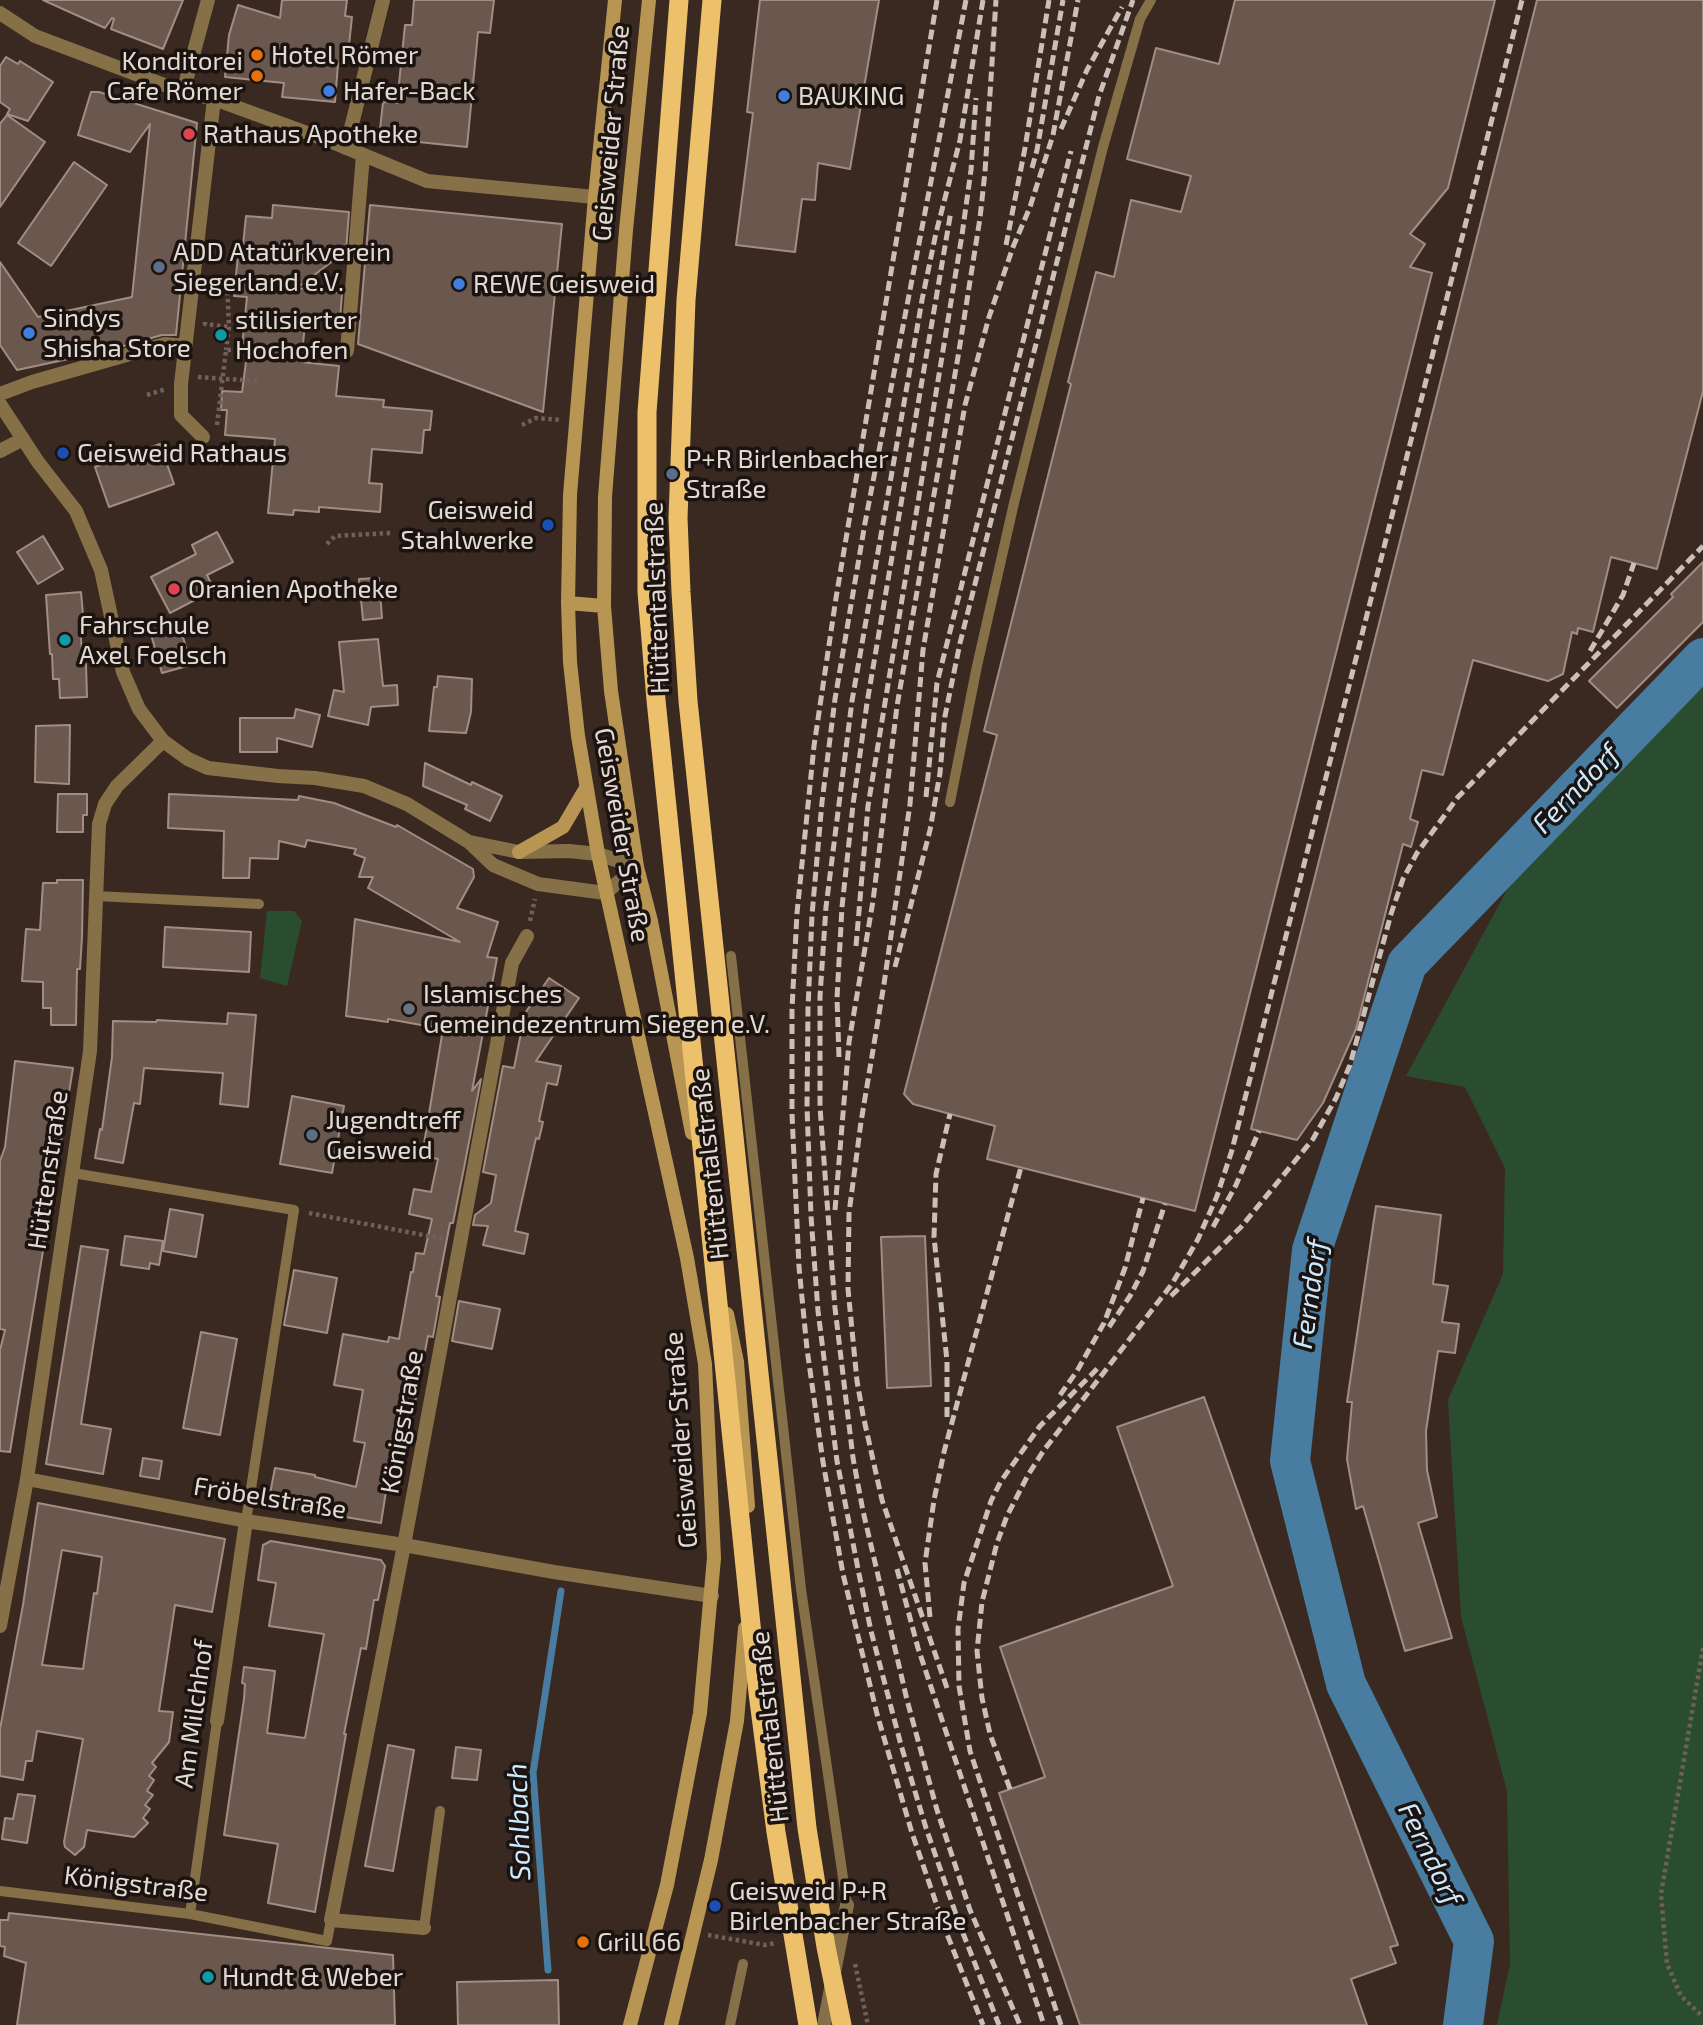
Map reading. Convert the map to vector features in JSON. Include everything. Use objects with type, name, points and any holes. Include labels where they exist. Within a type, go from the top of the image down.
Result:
[{"type":"highway","name":"Hüttentalstraße","points":[[679,0],[647,412],[647,592],[758,1692],[776,1832],[808,2025]]},
{"type":"highway","name":"Hüttentalstraße","points":[[712,0],[684,338],[678,517],[682,619],[692,741],[807,1828],[826,1947],[842,2025]]},
{"type":"main road","name":"Geisweider Straße","points":[[615,0],[570,495],[570,662],[586,788],[605,892],[687,1258],[705,1364],[714,1558],[700,1713],[667,1885],[630,2025]]},
{"type":"main road","name":"Geisweider Straße","points":[[649,0],[626,230],[605,497],[604,606],[611,691],[637,867],[651,921],[737,1362],[748,1504],[747,1610],[737,1721],[711,1860],[670,2025]]},
{"type":"main road","points":[[568,603],[604,606]]},
{"type":"main road","points":[[519,852],[563,827],[586,788]]},
{"type":"street","points":[[5,0],[0,12],[35,36],[183,92],[214,99],[427,181],[595,197]]},
{"type":"street","points":[[183,92],[208,0]]},
{"type":"street","points":[[346,148],[383,0]]},
{"type":"street","points":[[203,437],[181,415],[186,346],[214,99]]},
{"type":"street","points":[[347,351],[363,155]]},
{"type":"street","points":[[0,394],[32,382],[164,344],[186,346]]},
{"type":"street","points":[[0,404],[76,511],[101,570],[123,672],[139,709],[163,741],[188,759],[208,768],[315,778],[364,786],[407,804],[469,842],[493,865],[538,884],[605,892],[637,867]]},
{"type":"street","points":[[0,451],[23,439]]},
{"type":"street","name":"Hüttenstraße","points":[[0,1626],[27,1479],[90,1051],[99,824],[105,804],[117,786],[163,741]]},
{"type":"street","points":[[469,842],[519,852],[569,851],[598,854],[637,867]]},
{"type":"street","name":"Königstraße","points":[[331,1920],[512,963],[527,936]]},
{"type":"street","name":"Fröbelstraße","points":[[27,1479],[246,1521],[712,1595]]},
{"type":"street","name":"Am Milchhof","points":[[218,1721],[246,1521]]},
{"type":"street","points":[[824,2025],[847,1905]]},
{"type":"street","points":[[331,1920],[424,1928]]},
{"type":"lane","points":[[950,802],[1014,503],[1102,147],[1140,19],[1150,0]]},
{"type":"lane","points":[[96,896],[259,904]]},
{"type":"lane","points":[[731,956],[801,1589],[847,1905]]},
{"type":"lane","points":[[73,1173],[294,1210],[246,1521]]},
{"type":"lane","name":"Am Milchhof","points":[[190,1914],[218,1721]]},
{"type":"lane","points":[[424,1928],[440,1811]]},
{"type":"lane","name":"Königstraße","points":[[0,1891],[190,1914],[327,1941],[331,1920]]},
{"type":"lane","points":[[730,2025],[744,1964]]},
{"type":"path","points":[[217,425],[229,327],[227,281]]},
{"type":"path","points":[[205,324],[229,327]]},
{"type":"path","points":[[290,348],[317,349]]},
{"type":"path","points":[[226,350],[247,349]]},
{"type":"path","points":[[202,377],[257,381]]},
{"type":"path","points":[[522,425],[536,418],[550,419]]},
{"type":"path","points":[[327,544],[335,536],[390,533]]},
{"type":"path","points":[[527,936],[538,884]]},
{"type":"path","points":[[294,1210],[460,1242]]},
{"type":"path","points":[[1703,1648],[1661,1895],[1667,1964],[1681,1996],[1703,2017]]},
{"type":"path","points":[[694,1932],[765,1945],[778,1942]]},
{"type":"green space","points":[[1703,683],[1703,2025],[1497,2025],[1510,1964],[1507,1791],[1461,1617],[1448,1400],[1503,1274],[1505,1168],[1465,1087],[1406,1076],[1519,868]]},
{"type":"green space","points":[[267,911],[294,911],[302,921],[287,986],[260,978]]},
{"type":"building","points":[[43,0],[183,0],[163,49],[111,29],[112,18],[105,28]]},
{"type":"building","points":[[282,0],[347,0],[345,16],[352,17],[347,64],[338,64],[335,102],[282,97],[284,83],[225,77],[229,35],[238,5],[280,18]]},
{"type":"building","points":[[414,0],[494,0],[490,33],[478,32],[467,147],[379,138],[383,102],[397,103],[405,25],[412,25]]},
{"type":"building","points":[[760,0],[879,0],[850,169],[818,163],[815,200],[802,199],[795,252],[736,245],[753,113],[747,112]]},
{"type":"building","points":[[1235,0],[1495,0],[1448,188],[1410,234],[1425,244],[1410,267],[1432,273],[1195,1211],[987,1159],[995,1126],[913,1104],[904,1094],[997,735],[984,731],[1071,384],[1068,382],[1096,272],[1114,277],[1131,200],[1181,212],[1191,176],[1127,159],[1156,48],[1219,64]]},
{"type":"building","points":[[1537,0],[1703,0],[1703,391],[1657,569],[1611,557],[1593,632],[1578,628],[1577,634],[1572,632],[1563,674],[1548,681],[1473,660],[1443,775],[1422,770],[1410,819],[1418,822],[1411,847],[1403,844],[1356,1029],[1323,1103],[1297,1140],[1251,1129]]},
{"type":"building","points":[[6,57],[18,64],[20,61],[53,82],[28,121],[7,114],[10,109],[0,102],[0,66]]},
{"type":"building","points":[[91,92],[99,92],[197,123],[176,335],[162,335],[106,351],[17,370],[0,345],[0,262],[38,317],[132,297],[150,124],[130,152],[78,135]]},
{"type":"building","points":[[7,115],[45,142],[0,207],[0,124]]},
{"type":"building","points":[[74,162],[107,185],[51,266],[18,243]]},
{"type":"building","points":[[273,205],[349,212],[346,251],[297,288],[342,293],[340,320],[306,316],[301,362],[339,366],[336,396],[384,400],[383,407],[432,411],[430,430],[424,430],[422,453],[372,449],[369,483],[382,484],[380,512],[319,507],[319,512],[294,510],[293,515],[268,513],[275,439],[225,435],[227,410],[221,410],[222,391],[242,392],[248,347],[242,347],[247,297],[234,296],[239,244],[243,245],[246,216],[272,218]]},
{"type":"building","name":"REWE Geisweid","points":[[370,205],[562,224],[543,412],[358,344]]},
{"type":"building","points":[[160,444],[174,484],[109,507],[95,467]]},
{"type":"building","points":[[217,532],[233,562],[207,575],[214,590],[170,613],[151,577],[196,554],[192,545]]},
{"type":"building","points":[[43,536],[63,569],[38,584],[17,552]]},
{"type":"building","points":[[1703,562],[1703,622],[1617,708],[1589,681],[1673,597],[1671,594]]},
{"type":"building","points":[[379,578],[382,618],[363,620],[359,579]]},
{"type":"building","points":[[81,592],[84,626],[80,627],[83,664],[86,664],[87,697],[60,698],[59,679],[53,679],[46,595]]},
{"type":"building","points":[[179,623],[191,665],[162,673],[150,631]]},
{"type":"building","points":[[378,639],[383,686],[397,685],[398,705],[371,707],[368,725],[328,716],[334,690],[344,692],[339,642]]},
{"type":"building","points":[[438,676],[472,679],[471,712],[466,733],[429,731],[434,687],[437,687]]},
{"type":"building","points":[[296,709],[320,715],[312,747],[277,738],[277,752],[240,752],[240,718],[294,718]]},
{"type":"building","points":[[70,725],[69,784],[35,782],[36,726]]},
{"type":"building","points":[[425,763],[471,785],[472,782],[502,796],[490,821],[465,809],[467,805],[423,786]]},
{"type":"building","points":[[58,794],[87,794],[87,815],[83,815],[83,832],[57,832]]},
{"type":"building","points":[[169,794],[298,800],[299,796],[334,803],[396,827],[397,825],[473,869],[474,877],[457,908],[498,922],[487,957],[497,958],[472,1091],[481,1079],[436,1296],[440,1297],[433,1337],[428,1336],[402,1469],[390,1466],[381,1523],[268,1504],[275,1468],[315,1475],[356,1487],[365,1443],[354,1441],[363,1390],[334,1385],[343,1334],[388,1342],[389,1337],[399,1339],[416,1253],[424,1254],[432,1219],[409,1214],[414,1189],[431,1192],[438,1159],[422,1156],[443,1029],[388,1019],[388,1022],[346,1016],[355,919],[460,942],[368,888],[373,877],[359,877],[365,858],[354,854],[356,849],[307,840],[305,847],[279,841],[278,859],[250,858],[249,878],[223,878],[224,831],[168,828]]},
{"type":"building","points":[[57,880],[83,880],[76,1025],[51,1025],[51,1008],[43,1008],[43,982],[22,981],[26,929],[40,930],[43,883],[57,883]]},
{"type":"building","points":[[165,927],[251,932],[249,972],[163,967]]},
{"type":"building","points":[[549,978],[579,998],[536,1061],[561,1066],[557,1085],[547,1083],[539,1121],[543,1122],[539,1139],[536,1138],[515,1231],[528,1234],[524,1254],[483,1245],[488,1226],[473,1225],[475,1215],[491,1203],[496,1175],[483,1172],[503,1066],[514,1068],[522,1028],[517,1025]]},
{"type":"building","points":[[228,1013],[256,1015],[248,1107],[220,1104],[223,1073],[144,1068],[140,1104],[134,1103],[123,1163],[95,1158],[100,1129],[102,1130],[112,1057],[113,1021],[157,1020],[227,1024]]},
{"type":"building","points":[[15,1061],[73,1068],[10,1452],[0,1451],[0,1350],[5,1330],[0,1329],[0,1161],[5,1147]]},
{"type":"building","name":"Jugendtreff Geisweid","points":[[292,1096],[344,1106],[332,1173],[280,1164]]},
{"type":"building","points":[[1376,1206],[1441,1215],[1433,1284],[1448,1286],[1442,1322],[1459,1324],[1455,1353],[1438,1351],[1426,1431],[1427,1470],[1437,1517],[1418,1523],[1452,1638],[1405,1651],[1363,1506],[1356,1509],[1347,1459],[1352,1402],[1347,1402]]},
{"type":"building","points":[[170,1209],[203,1215],[196,1257],[163,1251]]},
{"type":"building","points":[[125,1236],[163,1241],[159,1265],[150,1263],[149,1269],[121,1265]]},
{"type":"building","points":[[925,1236],[931,1386],[887,1388],[881,1237]]},
{"type":"building","points":[[81,1246],[108,1250],[81,1424],[111,1429],[103,1474],[46,1464]]},
{"type":"building","points":[[294,1270],[337,1278],[327,1333],[284,1325]]},
{"type":"building","points":[[459,1301],[500,1309],[492,1349],[452,1341]]},
{"type":"building","points":[[201,1332],[237,1339],[220,1435],[183,1428]]},
{"type":"building","points":[[1204,1397],[1398,1945],[1390,1947],[1396,1963],[1351,1979],[1367,2025],[1080,2025],[999,1793],[1045,1777],[1000,1647],[1173,1586],[1117,1427]]},
{"type":"building","points":[[143,1458],[162,1461],[159,1479],[140,1476]]},
{"type":"building","points":[[38,1503],[225,1539],[212,1612],[175,1605],[159,1711],[173,1712],[169,1742],[152,1763],[156,1767],[149,1776],[154,1780],[147,1791],[153,1795],[145,1805],[150,1809],[143,1818],[148,1823],[134,1837],[87,1830],[84,1847],[75,1855],[65,1847],[83,1739],[37,1731],[32,1761],[26,1761],[23,1780],[0,1776],[0,1729],[23,1605]],"holes":[[[62,1550],[102,1557],[83,1669],[42,1665]]]},
{"type":"building","points":[[271,1541],[381,1560],[385,1566],[378,1600],[374,1600],[366,1649],[361,1648],[315,1912],[268,1903],[278,1844],[224,1835],[244,1699],[244,1667],[275,1671],[267,1733],[305,1738],[324,1634],[269,1626],[276,1583],[258,1580],[263,1545]]},
{"type":"building","points":[[388,1745],[414,1750],[393,1871],[365,1866]]},
{"type":"building","points":[[456,1747],[481,1750],[477,1780],[452,1778]]},
{"type":"building","points":[[18,1794],[35,1796],[27,1843],[2,1839],[5,1818],[13,1819]]},
{"type":"building","name":"Hundt & Weber","points":[[9,1913],[393,1955],[395,2025],[17,2025],[26,1963],[4,1956],[5,1947],[0,1946],[0,1920],[8,1920]]},
{"type":"building","name":"Hundt & Weber","points":[[558,1980],[559,2025],[458,2025],[457,1982]]},
{"type":"waterway","name":"Ferndorf","points":[[1463,2025],[1474,1941],[1346,1684],[1290,1461],[1312,1250],[1407,964],[1703,658]]},
{"type":"waterway","name":"Sohlbach","points":[[548,1970],[533,1773],[561,1591]]},
{"type":"railway","points":[[937,0],[836,598],[814,746],[797,913],[792,1009],[792,1114],[799,1267],[807,1349],[843,1574],[877,1714],[912,1833],[945,1929],[983,2025]]},
{"type":"railway","points":[[966,0],[865,523],[835,699],[812,915],[807,1107],[818,1311],[837,1461],[859,1574],[901,1745],[926,1828],[999,2025]]},
{"type":"railway","points":[[983,0],[960,140],[922,300],[852,701],[826,907],[820,996],[820,1107],[835,1308],[853,1458],[863,1511],[907,1700],[937,1810],[970,1910],[1020,2025]]},
{"type":"railway","points":[[835,1210],[849,1042],[873,901],[897,706],[980,218],[996,0]]},
{"type":"railway","points":[[1006,245],[1049,0]]},
{"type":"railway","points":[[1032,168],[1063,0]]},
{"type":"railway","points":[[947,1688],[882,1500],[863,1415],[848,1289],[849,1213],[910,804],[923,650],[965,405],[989,317],[1030,207],[1053,135],[1078,0]]},
{"type":"railway","points":[[895,967],[930,830],[940,773],[945,716],[960,643],[1099,96],[1133,0]]},
{"type":"railway","points":[[1010,1789],[990,1734],[982,1698],[977,1651],[982,1602],[997,1543],[1007,1516],[1028,1475],[1044,1450],[1172,1284],[1198,1239],[1217,1196],[1232,1150],[1522,0]]},
{"type":"railway","points":[[1061,129],[1087,70],[1122,7]]},
{"type":"railway","points":[[856,946],[868,806],[962,235],[971,170],[976,98]]},
{"type":"railway","points":[[926,797],[937,683],[1071,151]]},
{"type":"railway","points":[[839,1057],[837,998],[842,907],[853,805],[867,703],[951,211]]},
{"type":"railway","points":[[1171,1296],[1241,1227],[1313,1139],[1336,1098],[1350,1065],[1391,914],[1403,879],[1417,853],[1458,797],[1703,546]]},
{"type":"railway","points":[[1590,651],[1623,595],[1634,563]]},
{"type":"railway","points":[[947,1417],[947,1361],[934,1237],[936,1174],[950,1114]]},
{"type":"railway","points":[[1213,1227],[1236,1185],[1259,1131]]},
{"type":"railway","points":[[930,1617],[925,1563],[934,1500],[944,1452],[1021,1167]]},
{"type":"railway","points":[[1060,1395],[1104,1323],[1125,1268],[1143,1198]]},
{"type":"railway","points":[[1109,1327],[1143,1271],[1165,1204]]},
{"type":"railway","points":[[1061,2025],[970,1751],[959,1686],[958,1629],[964,1583],[991,1501],[1001,1481],[1040,1426],[1099,1367]]},
{"type":"railway","points":[[897,1569],[918,1648],[1044,2025]]},
{"type":"place","name":"Hotel Römer","points":[[257,55]]},
{"type":"place","name":"Konditorei Cafe Römer","points":[[257,76]]},
{"type":"place","name":"Hafer-Back","points":[[329,91]]},
{"type":"place","name":"BAUKING","points":[[784,96]]},
{"type":"place","name":"Rathaus Apotheke","points":[[189,134]]},
{"type":"place","name":"ADD Atatürkverein Siegerland e.V.","points":[[159,267]]},
{"type":"place","name":"REWE Geisweid","points":[[459,284]]},
{"type":"place","name":"Sindys Shisha Store","points":[[29,333]]},
{"type":"place","name":"stilisierter Hochofen","points":[[221,335]]},
{"type":"place","name":"Geisweid Rathaus","points":[[63,453]]},
{"type":"place","name":"P+R Birlenbacher Straße","points":[[672,474]]},
{"type":"place","name":"Geisweid Stahlwerke","points":[[548,525]]},
{"type":"place","name":"Oranien Apotheke","points":[[174,589]]},
{"type":"place","name":"Fahrschule Axel Foelsch","points":[[65,640]]},
{"type":"place","name":"Islamisches Gemeindezentrum Siegen e.V.","points":[[409,1009]]},
{"type":"place","name":"Jugendtreff Geisweid","points":[[312,1135]]},
{"type":"place","name":"Geisweid P+R Birlenbacher Straße","points":[[715,1906]]},
{"type":"place","name":"Grill 66","points":[[583,1942]]},
{"type":"place","name":"Hundt & Weber","points":[[208,1977]]}]
